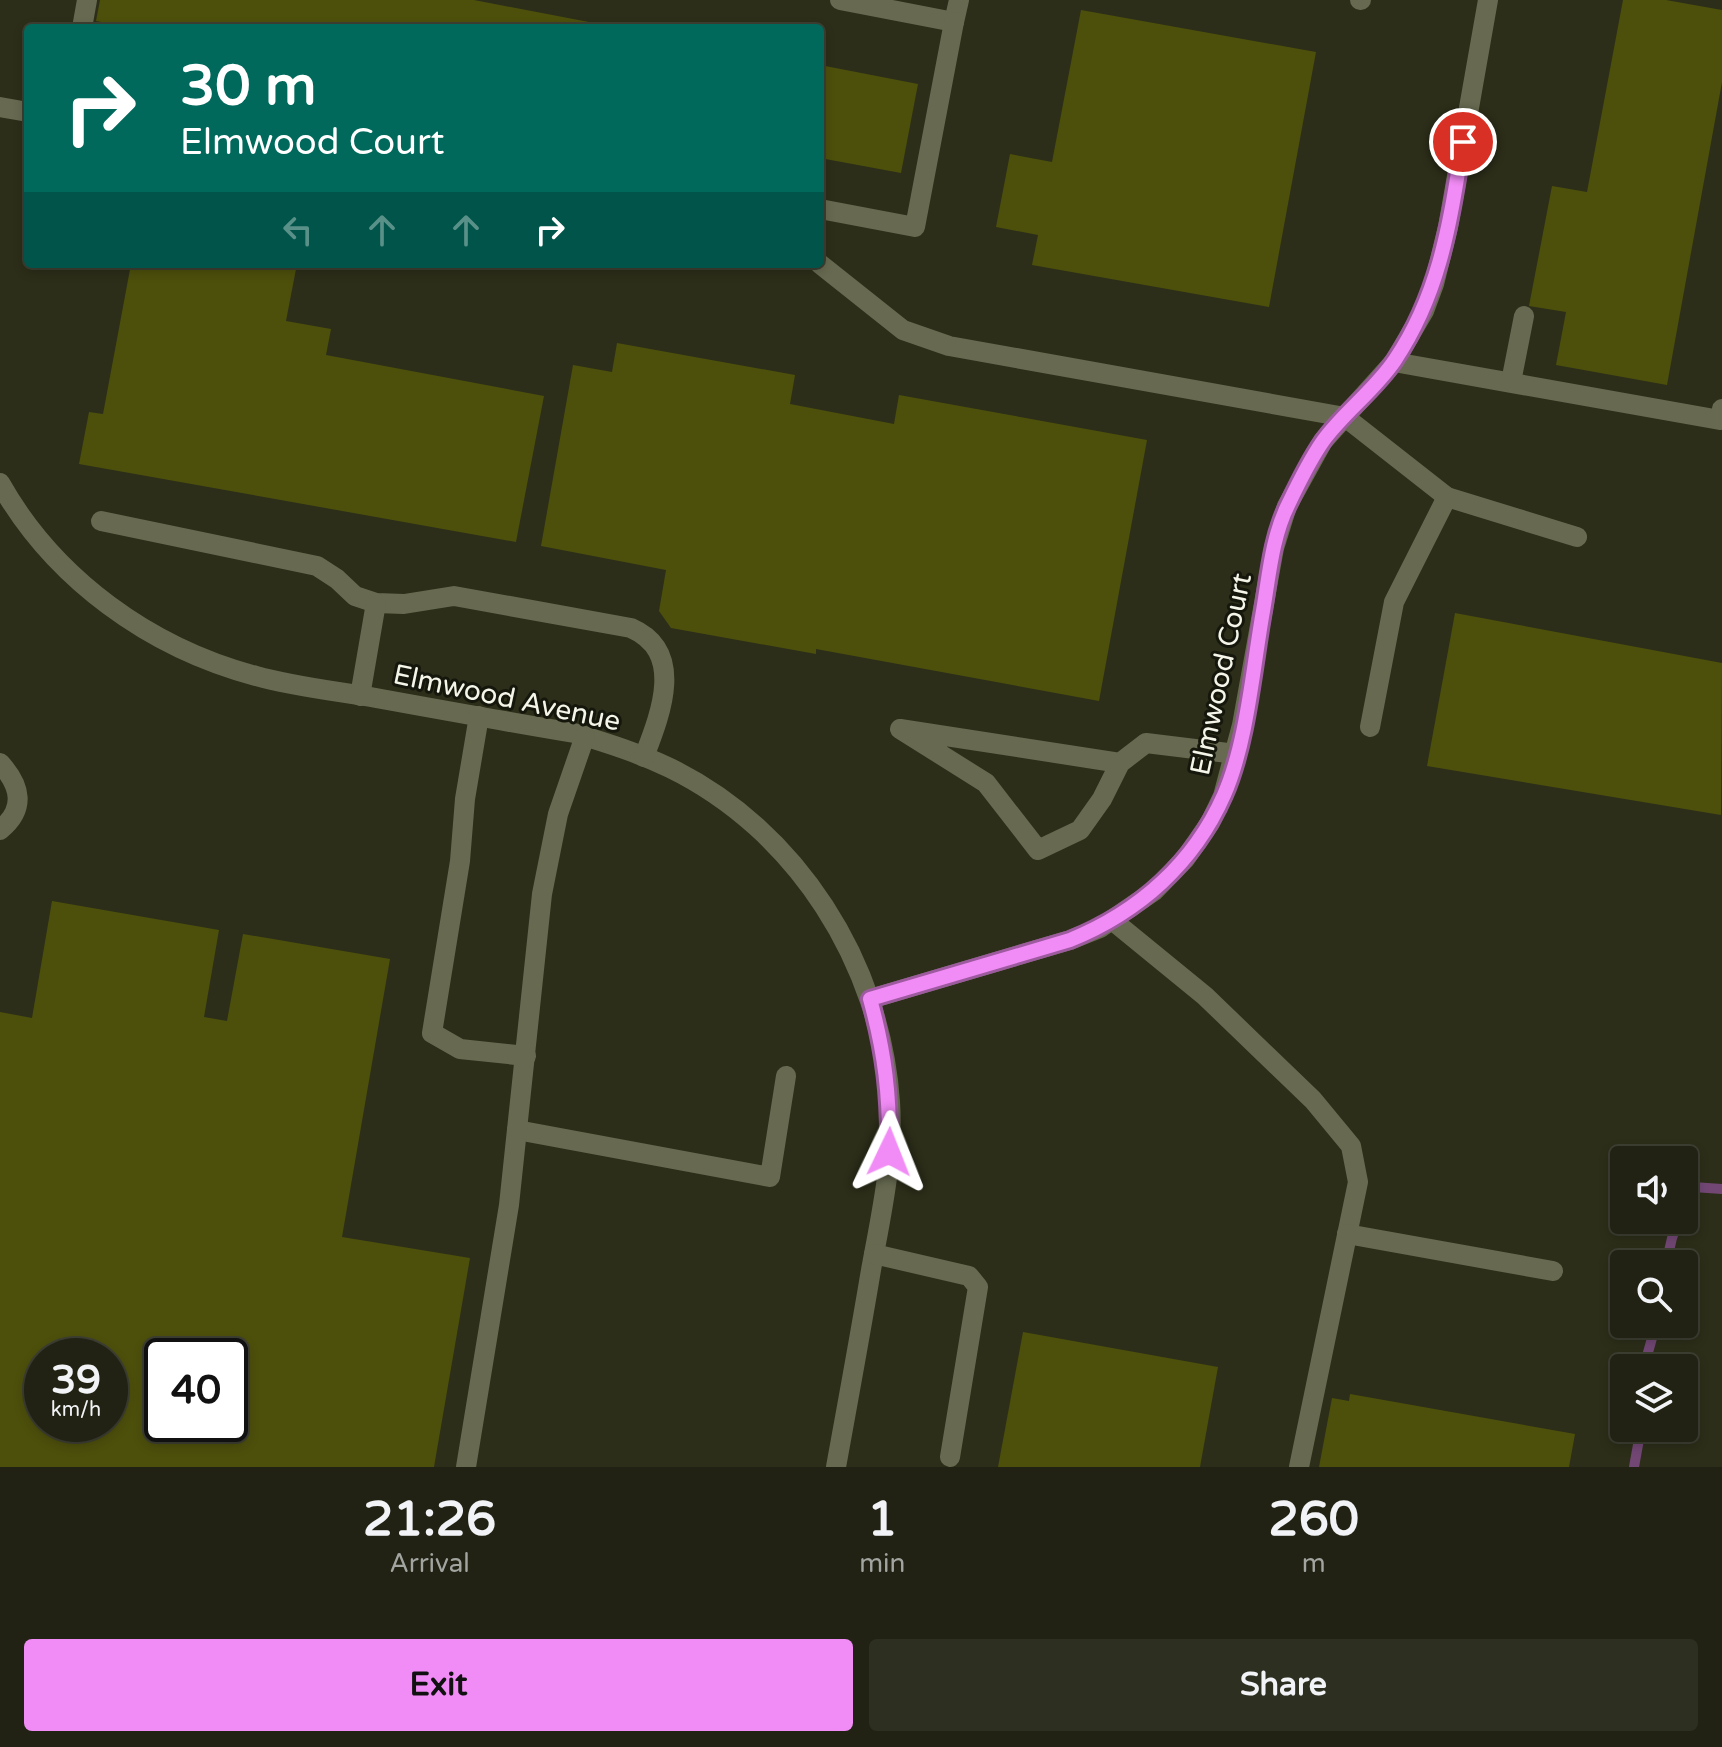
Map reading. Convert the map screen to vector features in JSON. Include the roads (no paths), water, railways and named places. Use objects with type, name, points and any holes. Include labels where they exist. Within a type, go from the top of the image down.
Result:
[{"type":"street","points":[[83,24],[87,0]]},
{"type":"street","points":[[840,0],[954,22]]},
{"type":"street","points":[[824,210],[915,227],[959,0]]},
{"type":"street","name":"Elmwood Court","points":[[870,999],[1070,940],[1112,920],[1154,891],[1185,859],[1210,823],[1223,796],[1236,754],[1274,548],[1282,520],[1323,441],[1394,362],[1424,311],[1443,255],[1488,0]]},
{"type":"street","points":[[0,107],[24,111]]},
{"type":"street","points":[[824,267],[903,330],[949,346],[1345,417],[1447,497],[1577,537]]},
{"type":"street","points":[[1511,382],[1524,316]]},
{"type":"street","points":[[1394,362],[1720,420],[1722,409]]},
{"type":"street","name":"Elmwood Avenue","points":[[0,483],[7,510],[87,589],[134,624],[161,639],[215,664],[257,677],[585,736],[672,769],[723,800],[790,860],[841,933],[870,999],[883,1045],[890,1104],[888,1177],[836,1467]]},
{"type":"street","points":[[1370,727],[1394,602],[1447,497]]},
{"type":"street","points":[[101,521],[317,566],[355,596],[376,603],[404,604],[454,596],[631,628],[647,635],[662,661],[664,705],[644,757]]},
{"type":"street","points":[[360,696],[376,603]]},
{"type":"street","points":[[479,716],[465,799],[460,861],[432,1033],[460,1049],[526,1056]]},
{"type":"street","points":[[1120,763],[900,729],[986,783],[1038,850],[1080,830],[1102,799],[1120,763],[1146,743],[1236,754]]},
{"type":"street","points":[[466,1467],[509,1205],[542,894],[558,814],[585,736]]},
{"type":"street","points":[[0,763],[11,775],[19,795],[13,819],[0,830]]},
{"type":"street","points":[[1112,920],[1205,996],[1313,1100],[1351,1146],[1358,1182],[1299,1467]]},
{"type":"street","points":[[517,1130],[770,1177],[786,1076]]},
{"type":"street","points":[[1347,1234],[1553,1271]]},
{"type":"street","points":[[874,1254],[969,1276],[978,1287],[950,1457]]},
{"type":"waterway","points":[[1698,1187],[1722,1189]]},
{"type":"waterway","points":[[1669,1250],[1674,1234]]},
{"type":"waterway","points":[[1648,1354],[1652,1338]]},
{"type":"waterway","points":[[1634,1467],[1638,1442]]}]
